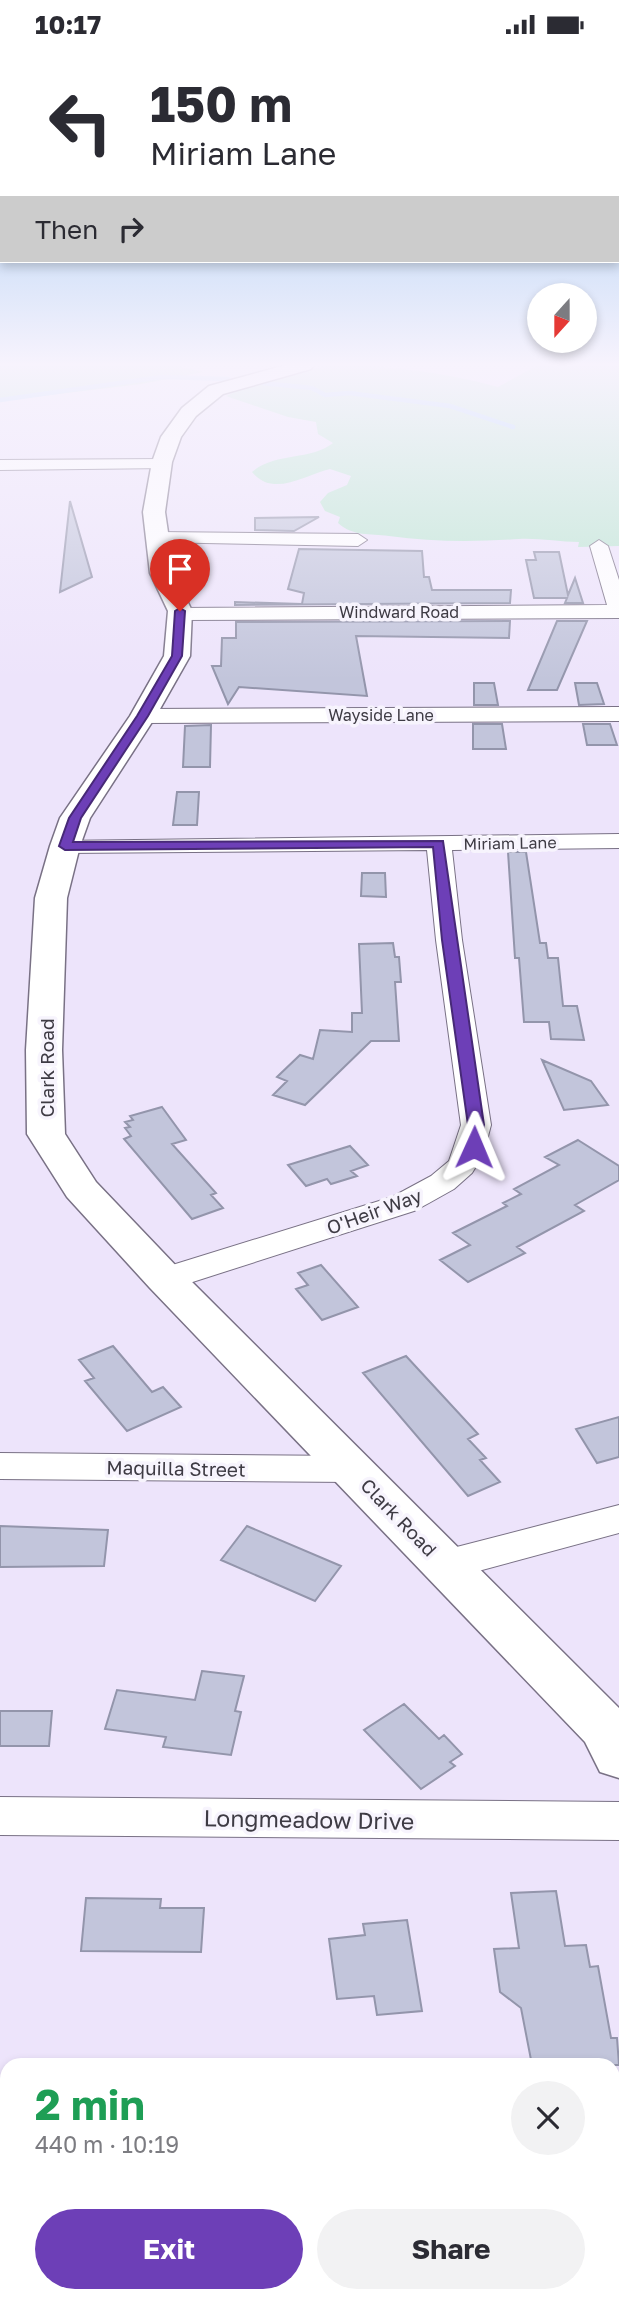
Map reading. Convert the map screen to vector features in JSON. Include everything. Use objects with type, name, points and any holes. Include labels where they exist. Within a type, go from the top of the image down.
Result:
[{"type":"street","name":"Clark Road","points":[[160,470],[154,512],[162,573],[179,614],[177,656],[143,716],[75,818],[65,846],[51,898],[44,1050],[46,1133],[81,1189],[165,1279],[604,1727],[619,1756]]},
{"type":"street","points":[[158,538],[358,540]]},
{"type":"street","points":[[599,546],[619,611]]},
{"type":"street","name":"Windward Road","points":[[179,614],[619,611]]},
{"type":"street","name":"Wayside Lane","points":[[143,716],[619,714]]},
{"type":"street","name":"Miriam Lane","points":[[65,846],[619,841]]},
{"type":"street","name":"O'Heir Way","points":[[165,1279],[403,1203],[440,1185],[462,1168],[474,1147],[476,1125],[449,940],[439,843]]},
{"type":"street","name":"Maquilla Street","points":[[0,1466],[352,1469]]},
{"type":"street","points":[[445,1565],[619,1519]]},
{"type":"street","name":"Longmeadow Drive","points":[[0,1816],[619,1821]]},
{"type":"green space","points":[[326,470],[290,483],[279,484],[260,480],[252,472]]},
{"type":"green space","points":[[334,470],[619,470],[619,546],[578,547],[579,542],[534,539],[438,540],[350,531],[338,523],[340,517],[325,511],[320,502],[328,493],[347,485],[351,476]]},
{"type":"building","points":[[70,501],[92,577],[60,592]]},
{"type":"building","points":[[319,517],[294,531],[255,530],[255,518]]},
{"type":"building","points":[[299,549],[422,551],[424,577],[429,577],[432,590],[511,590],[510,603],[235,605],[235,602],[302,604],[304,593],[288,589]]},
{"type":"building","points":[[534,552],[559,552],[568,595],[575,578],[583,603],[565,603],[567,598],[534,598],[526,560],[536,560]]},
{"type":"building","points":[[510,621],[509,638],[356,636],[367,696],[239,687],[228,704],[212,666],[221,666],[222,638],[236,638],[236,622]]},
{"type":"building","points":[[557,621],[587,621],[557,690],[528,690]]},
{"type":"building","points":[[474,683],[494,683],[498,705],[474,705]]},
{"type":"building","points":[[575,683],[597,683],[604,704],[579,705]]},
{"type":"building","points":[[473,724],[502,724],[506,749],[473,749]]},
{"type":"building","points":[[583,724],[610,724],[617,745],[587,745]]},
{"type":"building","points":[[211,725],[210,767],[183,767],[185,726]]},
{"type":"building","points":[[177,792],[199,792],[197,825],[173,825]]},
{"type":"building","points":[[508,852],[526,852],[540,943],[546,943],[548,958],[558,958],[563,1006],[577,1006],[584,1040],[551,1039],[549,1022],[524,1022],[519,958],[515,958]]},
{"type":"building","points":[[362,873],[385,873],[386,897],[361,896]]},
{"type":"building","points":[[393,943],[395,957],[399,957],[401,982],[395,982],[399,1041],[371,1041],[305,1105],[273,1095],[287,1081],[277,1077],[300,1055],[313,1059],[320,1030],[352,1032],[352,1013],[362,1013],[359,944]]},
{"type":"building","points":[[542,1060],[591,1081],[608,1105],[564,1110]]},
{"type":"building","points":[[162,1107],[186,1140],[172,1144],[216,1193],[211,1195],[223,1208],[192,1219],[124,1139],[131,1136],[125,1128],[130,1127],[125,1122],[133,1120],[130,1116]]},
{"type":"building","points":[[578,1140],[619,1166],[619,1180],[575,1205],[584,1211],[517,1247],[525,1253],[468,1282],[440,1260],[470,1245],[453,1233],[507,1206],[503,1203],[521,1194],[514,1189],[559,1165],[545,1157]]},
{"type":"building","points":[[350,1146],[368,1165],[351,1171],[357,1176],[331,1184],[327,1179],[306,1186],[288,1165]]},
{"type":"building","points":[[321,1265],[358,1307],[322,1320],[296,1289],[308,1285],[298,1273]]},
{"type":"building","points":[[113,1346],[152,1392],[163,1387],[181,1407],[127,1431],[85,1381],[94,1378],[79,1360]]},
{"type":"building","points":[[406,1356],[478,1434],[468,1439],[486,1458],[480,1460],[500,1482],[468,1496],[363,1373]]},
{"type":"building","points":[[619,1417],[619,1457],[597,1463],[576,1429]]},
{"type":"building","points":[[0,1526],[108,1530],[104,1566],[0,1567]]},
{"type":"building","points":[[247,1526],[341,1566],[315,1601],[221,1560]]},
{"type":"building","points":[[202,1671],[244,1676],[235,1711],[241,1712],[231,1755],[163,1747],[166,1737],[105,1729],[117,1690],[195,1700]]},
{"type":"building","points":[[404,1704],[439,1739],[444,1735],[462,1754],[450,1762],[455,1766],[421,1789],[364,1730]]},
{"type":"building","points":[[0,1711],[52,1711],[49,1746],[0,1746]]},
{"type":"building","points":[[556,1891],[565,1946],[586,1945],[590,1967],[598,1966],[611,2038],[617,2038],[618,2058],[531,2058],[521,2008],[500,1992],[494,1949],[519,1948],[511,1893]]},
{"type":"building","points":[[86,1898],[161,1899],[160,1908],[204,1908],[201,1952],[81,1951]]},
{"type":"building","points":[[407,1920],[422,2011],[377,2015],[374,1996],[337,1999],[329,1939],[365,1935],[363,1924]]},
{"type":"route","points":[[180,611],[177,656],[143,716],[75,818],[65,846],[439,843],[449,940],[476,1125],[474,1147]]}]
